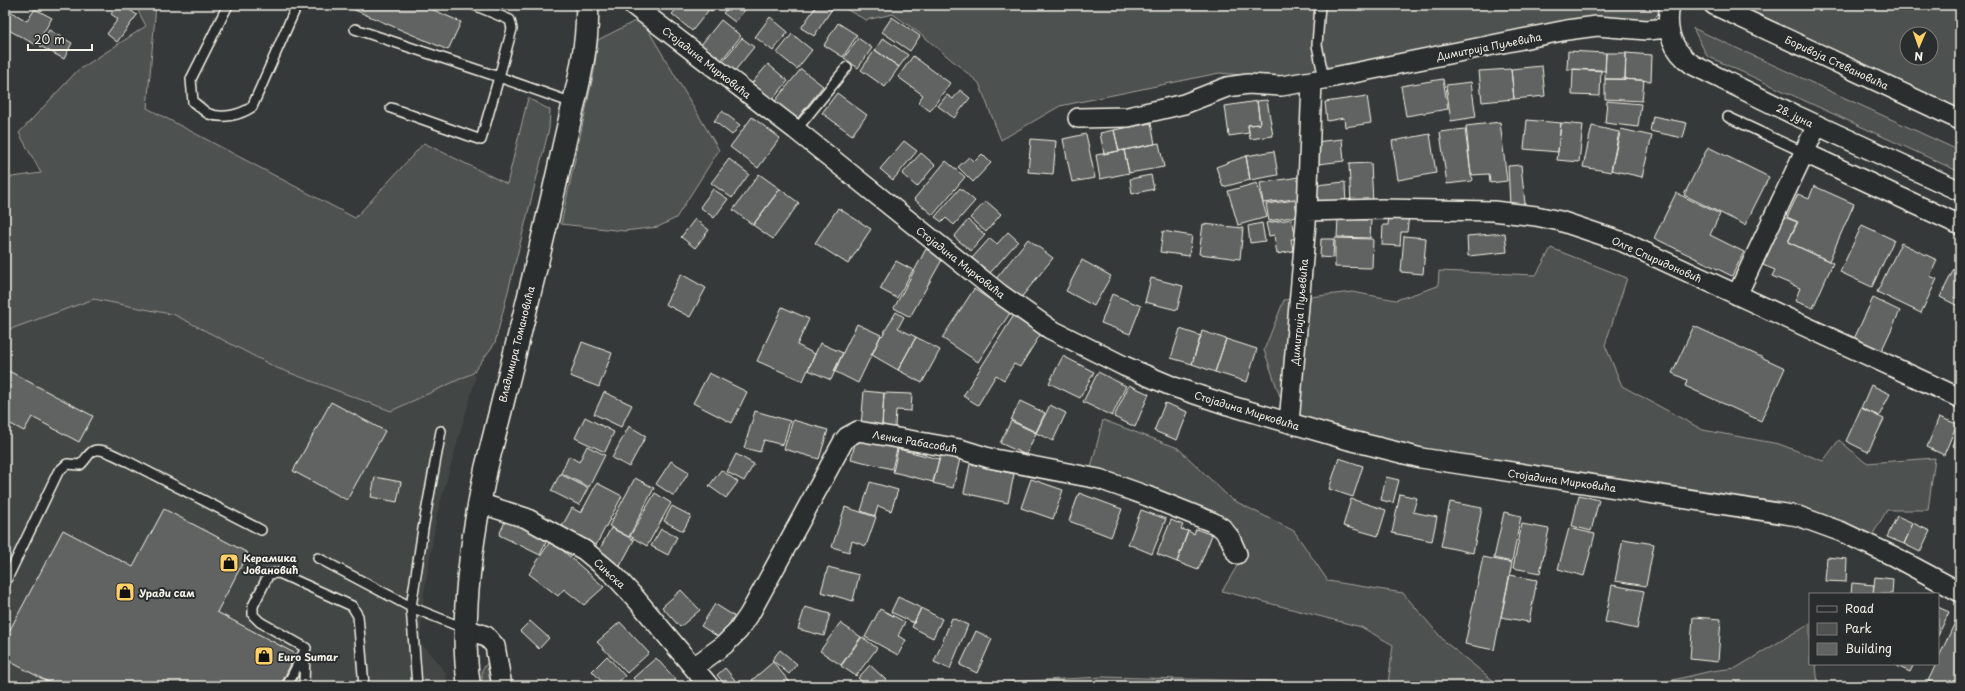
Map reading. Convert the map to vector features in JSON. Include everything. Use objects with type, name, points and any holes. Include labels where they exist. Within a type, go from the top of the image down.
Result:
[{"type":"street","name":"Владимира Томановића","points":[[469,686],[466,629],[479,503],[487,462],[545,231],[582,63],[587,20],[586,5]]},
{"type":"street","name":"Стојадина Мирковића","points":[[633,5],[796,130],[1000,294],[1050,329],[1124,366],[1174,387],[1289,423],[1421,458],[1798,516],[1842,532],[1893,556],[1960,592]]},
{"type":"street","name":"28. јуна","points":[[1670,5],[1668,28],[1671,40],[1676,48],[1693,65],[1817,125],[1960,191]]},
{"type":"street","name":"Боривоја Стевановића","points":[[1714,5],[1960,120]]},
{"type":"street","name":"Димитрија Пуљевића","points":[[1078,118],[1128,117],[1156,112],[1184,104],[1227,87],[1248,84],[1281,86],[1318,80],[1567,30],[1597,26],[1647,30],[1668,28]]},
{"type":"street","name":"Димитрија Пуљевића","points":[[1289,423],[1318,80]]},
{"type":"street","points":[[1737,295],[1817,125]]},
{"type":"street","points":[[1803,152],[1960,225]]},
{"type":"street","name":"Олге Спиридоновић","points":[[1307,211],[1382,209],[1493,212],[1536,216],[1560,221],[1623,242],[1960,398]]},
{"type":"street","name":"Ленке Рабасовић","points":[[694,667],[724,645],[738,632],[788,546],[843,442],[847,437],[858,431],[960,449],[989,458],[1099,479],[1212,522],[1222,528],[1230,538],[1237,554]]},
{"type":"street","name":"Сињска","points":[[479,503],[526,518],[584,550],[614,575],[709,686]]},
{"type":"street","points":[[466,629],[486,636],[495,646],[502,686]]},
{"type":"lane","points":[[228,5],[191,79],[193,102],[208,113],[226,116],[243,113],[252,107],[297,5]]},
{"type":"lane","points":[[392,108],[481,140],[512,30],[510,20],[474,5]]},
{"type":"lane","points":[[1318,80],[1317,45],[1320,5]]},
{"type":"lane","points":[[355,29],[573,103]]},
{"type":"lane","points":[[796,130],[847,67]]},
{"type":"lane","points":[[1728,117],[1803,152]]},
{"type":"lane","points":[[417,686],[411,607],[423,529],[441,431]]},
{"type":"lane","points":[[5,583],[58,472],[68,464],[80,465],[92,451],[96,450],[110,453],[129,462],[261,530]]},
{"type":"lane","points":[[318,558],[411,607],[466,629]]},
{"type":"lane","points":[[306,648],[260,622],[253,615],[253,606],[269,574],[279,573],[352,606],[358,616],[364,686]]},
{"type":"lane","points":[[287,686],[306,648]]},
{"type":"lane","points":[[304,686],[306,648]]},
{"type":"shaded area","points":[[94,299],[175,315],[277,368],[391,411],[473,373],[476,377],[437,514],[424,594],[420,642],[446,673],[447,686],[18,686],[5,676],[5,331]]},
{"type":"green space","points":[[135,5],[156,5],[147,108],[355,218],[424,143],[507,184],[528,98],[550,110],[549,129],[495,343],[473,373],[391,411],[277,368],[175,315],[94,299],[5,331],[5,178],[41,173],[19,133],[77,71],[146,26]]},
{"type":"green space","points":[[838,5],[1652,5],[1661,9],[1647,30],[1621,27],[1312,81],[1219,73],[1060,106],[1001,140],[979,83],[922,35],[893,14],[866,20]]},
{"type":"green space","points":[[1714,5],[1960,5],[1960,120]]},
{"type":"green space","points":[[641,18],[719,150],[676,218],[658,227],[624,231],[561,224],[594,72],[598,40]]},
{"type":"green space","points":[[1693,28],[1960,151],[1960,172],[1707,56]]},
{"type":"green space","points":[[1551,248],[1627,278],[1605,345],[1622,386],[1703,430],[1779,444],[1823,461],[1839,440],[1866,463],[1935,458],[1928,510],[1887,510],[1867,544],[1798,516],[1629,493],[1289,423],[1264,350],[1284,300],[1352,292],[1396,300],[1438,286],[1439,271],[1536,275]]},
{"type":"green space","points":[[1103,420],[1178,448],[1231,499],[1294,531],[1328,581],[1403,593],[1445,642],[1500,686],[1007,686],[1006,682],[1102,677],[1388,684],[1393,645],[1361,627],[1222,591],[1246,551],[1222,529],[1090,472]]},
{"type":"green space","points":[[1809,624],[1809,665],[1816,665],[1818,686],[1648,686],[1711,671],[1736,668]]},
{"type":"green space","points":[[487,663],[491,686],[482,686],[482,670]]},
{"type":"green space","points":[[5,676],[18,686],[5,686]]},
{"type":"building","points":[[118,5],[123,5],[137,15],[117,42],[107,34],[118,19],[111,14]]},
{"type":"building","points":[[343,5],[422,5],[461,22],[448,50]]},
{"type":"building","points":[[680,5],[702,5],[708,11],[692,31],[672,14]]},
{"type":"building","points":[[704,5],[717,5],[711,11]]},
{"type":"building","points":[[730,5],[749,5],[735,22],[723,13]]},
{"type":"building","points":[[770,5],[780,5],[776,10]]},
{"type":"building","points":[[817,5],[826,5],[832,9],[814,36],[801,28]]},
{"type":"building","points":[[35,9],[52,18],[36,45],[5,28],[5,16],[8,10],[27,21]]},
{"type":"building","points":[[770,17],[788,32],[773,51],[755,37]]},
{"type":"building","points":[[892,17],[920,36],[910,51],[882,32]]},
{"type":"building","points":[[721,20],[741,36],[720,62],[700,46]]},
{"type":"building","points":[[838,23],[857,35],[843,57],[824,45]]},
{"type":"building","points":[[49,30],[72,43],[64,59],[40,46]]},
{"type":"building","points":[[792,34],[812,50],[797,69],[777,53]]},
{"type":"building","points":[[742,38],[754,47],[733,73],[721,63]]},
{"type":"building","points":[[858,38],[872,48],[858,68],[844,58]]},
{"type":"building","points":[[883,38],[908,55],[899,67],[875,50]]},
{"type":"building","points":[[875,50],[899,67],[885,87],[861,70]]},
{"type":"building","points":[[1568,51],[1606,53],[1605,71],[1567,69]]},
{"type":"building","points":[[1606,53],[1626,53],[1625,79],[1605,79]]},
{"type":"building","points":[[1626,53],[1652,55],[1651,81],[1625,79]]},
{"type":"building","points":[[913,56],[950,83],[930,111],[918,102],[923,95],[898,77]]},
{"type":"building","points":[[768,64],[788,81],[772,100],[752,83]]},
{"type":"building","points":[[1542,66],[1545,96],[1514,99],[1511,69]]},
{"type":"building","points":[[801,69],[823,86],[797,119],[775,101]]},
{"type":"building","points":[[1511,69],[1514,99],[1482,102],[1479,71]]},
{"type":"building","points":[[1573,69],[1601,70],[1600,96],[1572,95]]},
{"type":"building","points":[[1443,79],[1448,109],[1406,116],[1401,86]]},
{"type":"building","points":[[1605,79],[1644,80],[1642,101],[1605,99]]},
{"type":"building","points":[[1471,82],[1476,117],[1451,121],[1446,85]]},
{"type":"building","points":[[960,90],[970,98],[954,118],[938,106],[947,95],[953,99]]},
{"type":"building","points":[[837,93],[867,115],[852,135],[822,113]]},
{"type":"building","points":[[1367,96],[1371,123],[1345,127],[1344,118],[1327,121],[1325,102]]},
{"type":"building","points":[[1267,100],[1273,136],[1250,139],[1248,125],[1260,124],[1257,101]]},
{"type":"building","points":[[1257,101],[1260,124],[1248,125],[1249,133],[1229,136],[1225,106]]},
{"type":"building","points":[[1607,101],[1641,104],[1638,127],[1605,123]]},
{"type":"building","points":[[722,111],[740,125],[732,135],[714,121]]},
{"type":"building","points":[[1653,116],[1687,123],[1683,138],[1650,131]]},
{"type":"building","points":[[752,117],[780,138],[758,168],[730,147]]},
{"type":"building","points":[[1527,120],[1561,123],[1558,152],[1524,149]]},
{"type":"building","points":[[1500,122],[1507,181],[1490,183],[1489,174],[1471,175],[1466,126]]},
{"type":"building","points":[[1151,123],[1155,144],[1119,151],[1114,130]]},
{"type":"building","points":[[1561,123],[1583,125],[1579,162],[1557,160]]},
{"type":"building","points":[[1592,126],[1619,132],[1611,172],[1583,167]]},
{"type":"building","points":[[1465,129],[1472,181],[1447,184],[1440,132]]},
{"type":"building","points":[[1621,129],[1652,136],[1642,177],[1611,170]]},
{"type":"building","points":[[1114,130],[1119,151],[1104,154],[1100,133]]},
{"type":"building","points":[[1086,134],[1095,178],[1072,182],[1063,139]]},
{"type":"building","points":[[1430,134],[1436,173],[1398,180],[1392,141]]},
{"type":"building","points":[[1031,139],[1056,141],[1053,174],[1028,172]]},
{"type":"building","points":[[1342,139],[1344,161],[1318,164],[1315,142]]},
{"type":"building","points":[[904,141],[917,151],[893,180],[880,169]]},
{"type":"building","points":[[1159,143],[1164,167],[1129,173],[1124,150]]},
{"type":"building","points":[[1708,147],[1769,177],[1745,225],[1684,195]]},
{"type":"building","points":[[1124,150],[1129,173],[1100,179],[1096,155]]},
{"type":"building","points":[[1274,151],[1278,175],[1250,180],[1246,156]]},
{"type":"building","points":[[921,153],[935,165],[917,187],[902,174]]},
{"type":"building","points":[[982,154],[991,163],[973,182],[958,167],[969,157],[974,162]]},
{"type":"building","points":[[1246,156],[1250,180],[1223,187],[1216,167]]},
{"type":"building","points":[[729,159],[749,174],[732,198],[711,183]]},
{"type":"building","points":[[946,161],[965,177],[933,215],[914,199]]},
{"type":"building","points":[[1371,163],[1373,203],[1351,204],[1349,164]]},
{"type":"building","points":[[1521,165],[1525,204],[1510,205],[1508,166]]},
{"type":"building","points":[[759,174],[780,189],[753,225],[733,210]]},
{"type":"building","points":[[1151,175],[1154,189],[1132,194],[1130,179]]},
{"type":"building","points":[[1299,177],[1302,198],[1263,203],[1260,183]]},
{"type":"building","points":[[1345,182],[1346,206],[1316,208],[1315,185]]},
{"type":"building","points":[[1257,183],[1267,217],[1238,225],[1228,191]]},
{"type":"building","points":[[1814,186],[1854,204],[1829,261],[1788,242],[1798,222],[1787,217],[1798,194],[1809,199]]},
{"type":"building","points":[[960,188],[975,201],[954,225],[946,218],[942,222],[935,217]]},
{"type":"building","points":[[713,189],[728,199],[714,218],[700,207]]},
{"type":"building","points":[[780,189],[799,203],[773,239],[753,225]]},
{"type":"building","points":[[1676,193],[1720,214],[1710,235],[1744,252],[1732,276],[1654,238]]},
{"type":"building","points":[[1295,200],[1297,216],[1269,221],[1266,204]]},
{"type":"building","points":[[986,201],[1001,214],[986,232],[970,218]]},
{"type":"building","points":[[838,208],[871,229],[848,264],[815,243]]},
{"type":"building","points":[[1389,213],[1409,215],[1407,232],[1401,232],[1400,246],[1382,245],[1383,225],[1388,225]]},
{"type":"building","points":[[1784,217],[1797,222],[1788,242],[1833,263],[1813,308],[1795,301],[1800,288],[1772,276],[1775,270],[1763,265]]},
{"type":"building","points":[[695,219],[709,230],[695,248],[681,237]]},
{"type":"building","points":[[1292,219],[1296,239],[1291,239],[1293,251],[1277,254],[1274,235],[1269,236],[1266,223]]},
{"type":"building","points":[[1338,219],[1371,220],[1370,238],[1337,237]]},
{"type":"building","points":[[968,220],[985,235],[971,251],[954,237]]},
{"type":"building","points":[[1262,223],[1265,241],[1250,243],[1248,226]]},
{"type":"building","points":[[1203,224],[1243,228],[1240,259],[1199,254]]},
{"type":"building","points":[[1862,225],[1894,240],[1872,287],[1840,272]]},
{"type":"building","points":[[1163,231],[1192,236],[1189,256],[1160,252]]},
{"type":"building","points":[[1008,232],[1018,241],[990,273],[972,258],[990,238],[997,244]]},
{"type":"building","points":[[1505,233],[1507,252],[1468,256],[1467,236]]},
{"type":"building","points":[[1404,236],[1426,238],[1423,274],[1401,272]]},
{"type":"building","points":[[1335,238],[1373,239],[1372,268],[1335,267]]},
{"type":"building","points":[[1028,239],[1053,258],[1020,299],[995,280]]},
{"type":"building","points":[[1321,239],[1334,239],[1333,258],[1320,257]]},
{"type":"building","points":[[1901,243],[1937,260],[1930,276],[1937,279],[1921,313],[1877,292]]},
{"type":"building","points":[[926,249],[943,258],[910,317],[894,308]]},
{"type":"building","points":[[1082,260],[1111,276],[1094,306],[1066,291]]},
{"type":"building","points":[[896,261],[913,270],[897,298],[880,289]]},
{"type":"building","points":[[1954,269],[1960,272],[1960,307],[1940,297]]},
{"type":"building","points":[[681,274],[706,288],[690,317],[665,304]]},
{"type":"building","points":[[1151,278],[1183,286],[1177,310],[1145,302]]},
{"type":"building","points":[[974,289],[1010,313],[978,362],[942,338]]},
{"type":"building","points":[[1112,294],[1141,306],[1130,334],[1101,323]]},
{"type":"building","points":[[1873,298],[1900,311],[1879,356],[1852,343]]},
{"type":"building","points":[[782,307],[809,319],[797,345],[815,354],[803,381],[757,361]]},
{"type":"building","points":[[896,312],[904,317],[898,328],[916,337],[898,370],[872,355],[881,335],[882,336]]},
{"type":"building","points":[[1014,315],[1042,332],[1020,367],[1014,364],[1004,380],[996,375],[978,405],[963,396]]},
{"type":"building","points":[[857,324],[881,335],[858,383],[834,371]]},
{"type":"building","points":[[1694,326],[1785,368],[1761,421],[1685,386],[1687,380],[1672,373]]},
{"type":"building","points":[[1180,329],[1201,336],[1192,364],[1171,358]]},
{"type":"building","points":[[1202,331],[1226,339],[1215,372],[1192,364]]},
{"type":"building","points":[[916,337],[940,350],[922,383],[898,370]]},
{"type":"building","points":[[1226,339],[1257,349],[1247,382],[1215,372]]},
{"type":"building","points":[[582,342],[612,353],[599,387],[570,376]]},
{"type":"building","points":[[820,343],[843,353],[831,380],[808,370]]},
{"type":"building","points":[[1063,356],[1094,372],[1080,398],[1049,383]]},
{"type":"building","points":[[5,369],[93,416],[79,442],[32,417],[24,431],[5,421]]},
{"type":"building","points":[[1098,372],[1126,386],[1112,416],[1083,402]]},
{"type":"building","points":[[709,373],[747,392],[732,423],[693,403]]},
{"type":"building","points":[[1129,385],[1149,394],[1135,427],[1114,417]]},
{"type":"building","points":[[1871,385],[1890,394],[1879,416],[1861,408]]},
{"type":"building","points":[[864,391],[884,393],[882,426],[861,426]]},
{"type":"building","points":[[604,392],[632,405],[621,427],[594,414]]},
{"type":"building","points":[[884,393],[912,394],[911,411],[896,410],[895,427],[882,426]]},
{"type":"building","points":[[1020,401],[1045,413],[1036,432],[1011,420]]},
{"type":"building","points":[[331,402],[385,431],[347,500],[293,471]]},
{"type":"building","points":[[1165,403],[1188,412],[1177,440],[1154,431]]},
{"type":"building","points":[[1050,405],[1066,413],[1053,441],[1036,433]]},
{"type":"building","points":[[1861,408],[1884,419],[1868,452],[1846,441]]},
{"type":"building","points":[[755,411],[790,421],[783,445],[764,440],[760,452],[744,448]]},
{"type":"building","points":[[585,417],[614,432],[605,452],[575,438]]},
{"type":"building","points":[[1939,417],[1957,424],[1944,455],[1927,447]]},
{"type":"building","points":[[793,420],[828,430],[819,459],[784,449]]},
{"type":"building","points":[[1011,421],[1036,433],[1026,455],[1000,443]]},
{"type":"building","points":[[629,426],[646,436],[629,467],[612,458]]},
{"type":"building","points":[[1960,427],[1960,449],[1953,446]]},
{"type":"building","points":[[856,440],[898,445],[892,469],[851,459]]},
{"type":"building","points":[[587,446],[605,455],[589,487],[561,473],[569,456],[579,462]]},
{"type":"building","points":[[898,449],[939,459],[933,482],[893,472]]},
{"type":"building","points":[[736,454],[754,464],[744,481],[727,472]]},
{"type":"building","points":[[941,454],[960,459],[953,488],[933,483]]},
{"type":"building","points":[[1339,458],[1363,466],[1353,497],[1329,489]]},
{"type":"building","points":[[671,461],[689,472],[674,496],[656,484]]},
{"type":"building","points":[[970,464],[1014,474],[1008,503],[964,493]]},
{"type":"building","points":[[721,470],[738,482],[726,498],[709,486]]},
{"type":"building","points":[[560,474],[588,488],[579,505],[551,491]]},
{"type":"building","points":[[375,477],[401,482],[397,502],[371,497]]},
{"type":"building","points":[[1386,477],[1399,480],[1393,503],[1381,500]]},
{"type":"building","points":[[635,478],[654,488],[629,537],[609,526]]},
{"type":"building","points":[[1031,479],[1063,490],[1053,519],[1021,508]]},
{"type":"building","points":[[870,482],[898,490],[891,511],[878,506],[875,516],[861,511]]},
{"type":"building","points":[[597,483],[622,496],[595,547],[561,528],[572,508],[581,513]]},
{"type":"building","points":[[655,493],[671,503],[647,546],[630,536]]},
{"type":"building","points":[[1079,493],[1122,509],[1111,537],[1069,521]]},
{"type":"building","points":[[1400,494],[1417,498],[1413,512],[1437,517],[1432,541],[1392,533]]},
{"type":"building","points":[[1579,495],[1599,500],[1591,531],[1572,526]]},
{"type":"building","points":[[1351,499],[1386,510],[1378,536],[1343,526]]},
{"type":"building","points":[[1450,502],[1482,508],[1473,553],[1441,546]]},
{"type":"building","points":[[672,506],[691,516],[683,531],[664,521]]},
{"type":"building","points":[[845,507],[876,517],[866,546],[852,541],[849,552],[832,547]]},
{"type":"building","points":[[164,509],[248,553],[217,612],[296,654],[280,686],[56,686],[5,659],[5,639],[63,530],[133,567]]},
{"type":"building","points":[[1141,510],[1166,519],[1152,554],[1128,544]]},
{"type":"building","points":[[1504,512],[1521,516],[1512,562],[1494,558]]},
{"type":"building","points":[[1897,516],[1913,523],[1904,544],[1887,537]]},
{"type":"building","points":[[507,517],[548,538],[540,555],[499,535]]},
{"type":"building","points":[[1171,520],[1183,525],[1181,529],[1188,531],[1177,562],[1157,554]]},
{"type":"building","points":[[1913,523],[1930,531],[1920,552],[1904,544]]},
{"type":"building","points":[[1522,524],[1549,529],[1540,573],[1513,568]]},
{"type":"building","points":[[611,528],[634,540],[619,568],[596,556]]},
{"type":"building","points":[[1569,528],[1595,534],[1584,576],[1558,569]]},
{"type":"building","points":[[661,529],[677,537],[668,555],[651,546]]},
{"type":"building","points":[[1196,529],[1212,535],[1198,570],[1177,562],[1188,531],[1194,534]]},
{"type":"building","points":[[1623,539],[1654,544],[1646,586],[1615,581]]},
{"type":"building","points":[[551,540],[604,587],[584,605],[564,589],[558,596],[529,574]]},
{"type":"building","points":[[1483,557],[1512,563],[1494,650],[1465,644]]},
{"type":"building","points":[[1827,557],[1847,559],[1846,582],[1825,581]]},
{"type":"building","points":[[828,567],[859,575],[853,601],[821,592]]},
{"type":"building","points":[[1510,575],[1537,580],[1529,622],[1501,617]]},
{"type":"building","points":[[1875,577],[1893,579],[1892,593],[1873,593]]},
{"type":"building","points":[[1852,583],[1874,585],[1873,593],[1851,593]]},
{"type":"building","points":[[1612,585],[1644,591],[1637,629],[1605,622]]},
{"type":"building","points":[[681,590],[700,610],[680,627],[662,607]]},
{"type":"building","points":[[898,597],[921,608],[914,623],[891,612]]},
{"type":"building","points":[[715,604],[734,616],[720,638],[701,626]]},
{"type":"building","points":[[805,607],[830,614],[824,636],[798,629]]},
{"type":"building","points":[[1939,607],[1949,612],[1939,634]]},
{"type":"building","points":[[921,608],[942,619],[933,638],[912,627]]},
{"type":"building","points":[[880,609],[905,622],[898,636],[906,640],[898,655],[865,637]]},
{"type":"building","points":[[1693,617],[1721,619],[1718,662],[1690,659]]},
{"type":"building","points":[[952,618],[968,625],[950,669],[934,662]]},
{"type":"building","points":[[1957,618],[1960,619],[1960,675],[1955,686],[1940,686],[1928,681],[1936,665],[1939,665],[1939,657]]},
{"type":"building","points":[[530,621],[549,638],[539,649],[520,631]]},
{"type":"building","points":[[620,622],[649,653],[627,673],[597,642]]},
{"type":"building","points":[[840,623],[861,637],[841,665],[820,651]]},
{"type":"building","points":[[976,631],[992,639],[977,673],[960,665]]},
{"type":"building","points":[[862,637],[877,648],[856,676],[841,666]]},
{"type":"building","points":[[780,650],[797,664],[789,674],[772,660]]},
{"type":"building","points":[[607,656],[625,676],[614,686],[606,686],[592,671]]},
{"type":"building","points":[[656,658],[678,682],[674,686],[640,686],[633,678]]},
{"type":"building","points":[[773,662],[793,686],[757,686],[752,680]]},
{"type":"building","points":[[870,665],[887,681],[882,686],[867,686],[858,678]]},
{"type":"building","points":[[1898,665],[1914,665],[1910,672]]},
{"type":"building","points":[[725,668],[739,685],[738,686],[726,686],[717,675]]},
{"type":"building","points":[[824,682],[828,686],[820,686]]},
{"type":"place","name":"Керамика Јовановић","points":[[229,563]]},
{"type":"place","name":"Уради сам","points":[[125,592]]},
{"type":"place","name":"Euro Sumar","points":[[264,656]]}]
